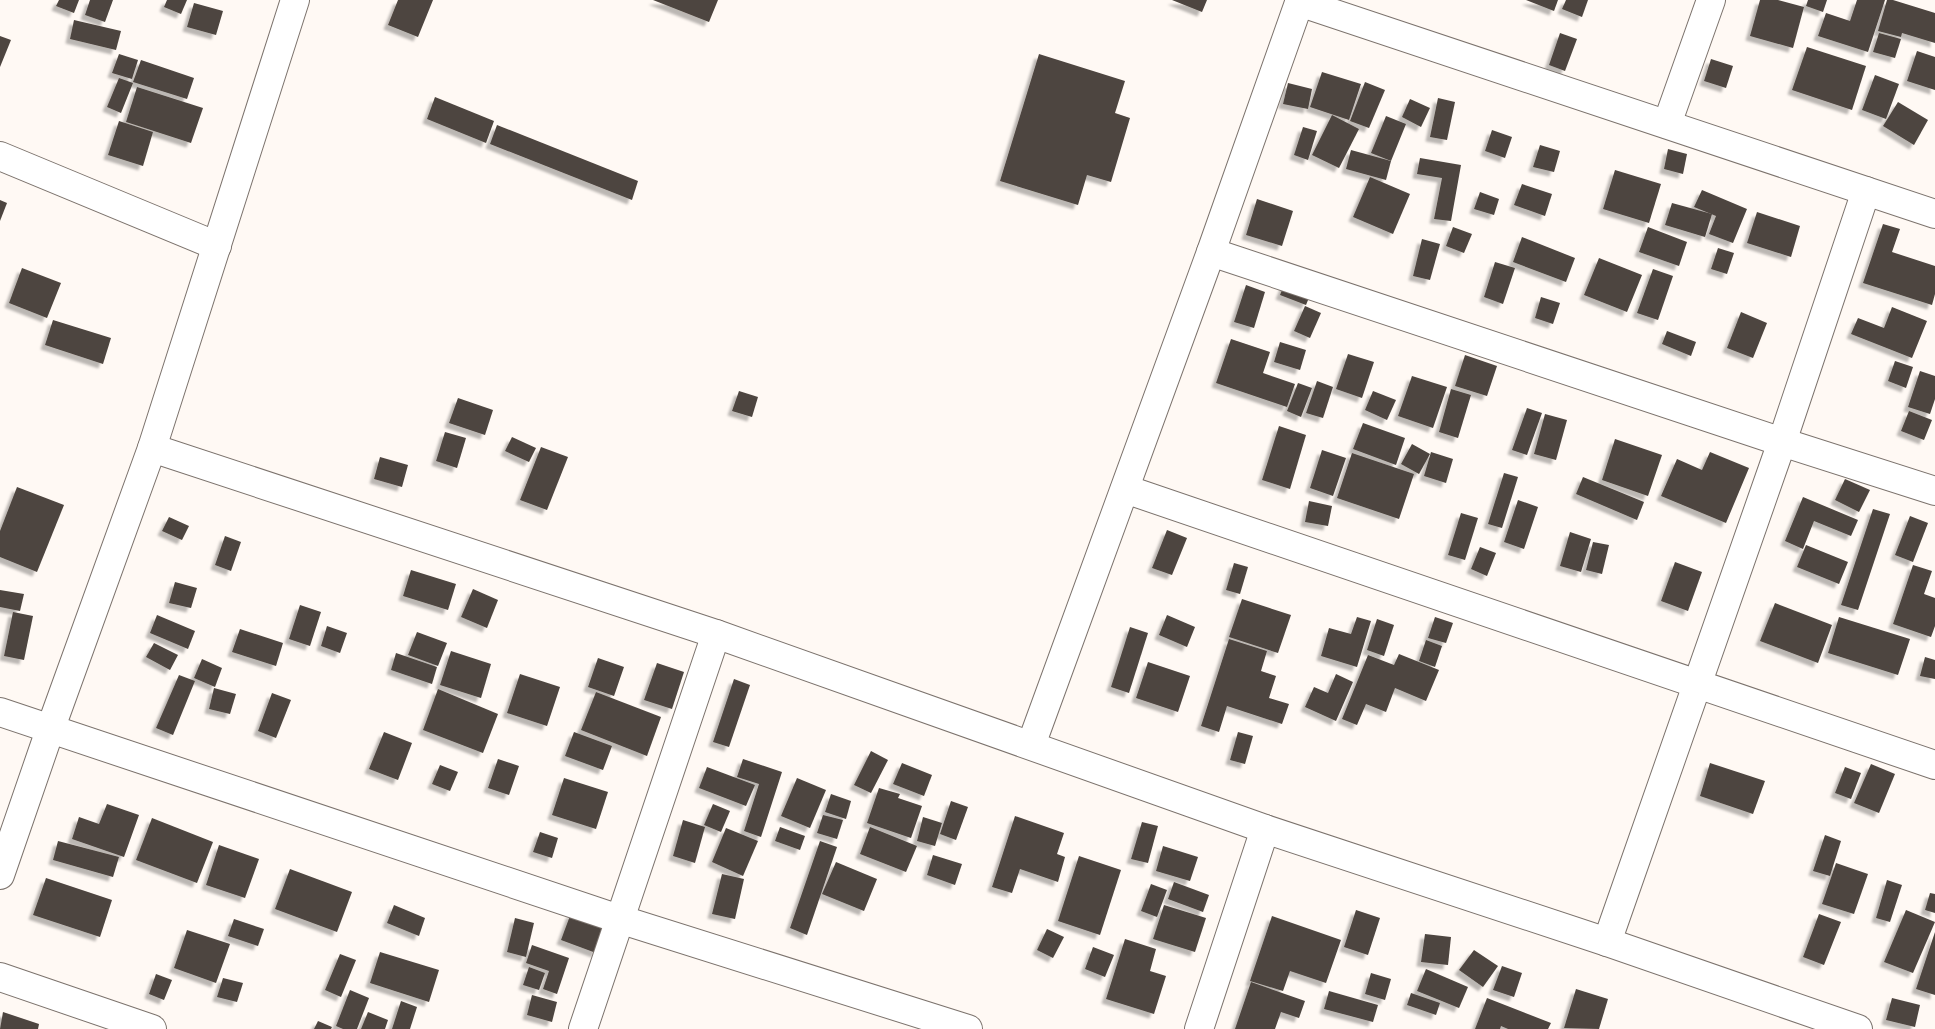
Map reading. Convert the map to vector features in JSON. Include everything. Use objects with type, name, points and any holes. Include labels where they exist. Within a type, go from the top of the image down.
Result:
[{"type":"street","points":[[0,875],[50,730],[152,448],[295,0]]},
{"type":"street","points":[[1667,124],[1710,0]]},
{"type":"street","points":[[1031,745],[1125,490],[1300,1],[1935,214]]},
{"type":"street","points":[[0,156],[217,246]]},
{"type":"street","points":[[1607,942],[1782,442],[1866,191]]},
{"type":"street","points":[[1211,252],[1935,491]]},
{"type":"street","points":[[152,448],[716,634],[1265,829],[1607,942],[1858,1029]]},
{"type":"street","points":[[1125,490],[1935,765]]},
{"type":"street","points":[[582,1029],[716,634]]},
{"type":"street","points":[[0,712],[937,1024],[968,1029]]},
{"type":"street","points":[[1199,1029],[1265,829]]},
{"type":"street","points":[[0,977],[152,1029]]},
{"type":"building","points":[[59,0],[79,0],[74,13],[56,6]]},
{"type":"building","points":[[90,0],[113,0],[105,22],[85,15]]},
{"type":"building","points":[[167,0],[187,0],[181,14],[164,7]]},
{"type":"building","points":[[398,0],[433,0],[418,37],[388,25]]},
{"type":"building","points":[[653,0],[718,0],[709,22]]},
{"type":"building","points":[[1172,0],[1207,0],[1202,12]]},
{"type":"building","points":[[1526,0],[1558,0],[1554,11]]},
{"type":"building","points":[[1566,0],[1588,0],[1582,17],[1562,9]]},
{"type":"building","points":[[1760,0],[1778,0],[1804,7],[1793,48],[1750,36]]},
{"type":"building","points":[[1808,0],[1827,0],[1823,12],[1806,6]]},
{"type":"building","points":[[1857,0],[1885,0],[1868,52],[1818,36],[1826,13],[1850,21]]},
{"type":"building","points":[[1887,0],[1893,0],[1935,13],[1935,43],[1902,33],[1901,37],[1878,31]]},
{"type":"building","points":[[194,3],[223,11],[216,35],[187,27]]},
{"type":"building","points":[[74,20],[121,31],[116,50],[70,39]]},
{"type":"building","points":[[1560,33],[1577,39],[1565,71],[1549,65]]},
{"type":"building","points":[[1879,33],[1901,39],[1895,58],[1873,52]]},
{"type":"building","points":[[0,36],[11,40],[0,67]]},
{"type":"building","points":[[1807,47],[1866,66],[1852,110],[1792,90]]},
{"type":"building","points":[[1917,51],[1935,57],[1935,90],[1907,81]]},
{"type":"building","points":[[119,54],[138,60],[132,79],[112,73]]},
{"type":"building","points":[[1039,54],[1125,81],[1115,113],[1130,118],[1111,182],[1087,175],[1078,205],[1000,181]]},
{"type":"building","points":[[1711,59],[1733,66],[1726,88],[1704,81]]},
{"type":"building","points":[[141,60],[194,78],[187,99],[133,82]]},
{"type":"building","points":[[1322,72],[1361,84],[1349,120],[1310,107]]},
{"type":"building","points":[[1875,75],[1899,84],[1886,119],[1862,110]]},
{"type":"building","points":[[119,78],[133,83],[121,113],[107,107]]},
{"type":"building","points":[[1365,82],[1385,90],[1369,128],[1350,121]]},
{"type":"building","points":[[1288,83],[1312,89],[1308,109],[1283,104]]},
{"type":"building","points":[[137,87],[203,108],[191,143],[126,122]]},
{"type":"building","points":[[435,97],[494,121],[486,143],[427,119]]},
{"type":"building","points":[[1438,98],[1455,102],[1447,140],[1430,137]]},
{"type":"building","points":[[1410,99],[1430,108],[1421,127],[1402,117]]},
{"type":"building","points":[[1898,102],[1928,120],[1914,145],[1883,126]]},
{"type":"building","points":[[1332,115],[1359,129],[1339,168],[1312,155]]},
{"type":"building","points":[[1386,116],[1406,124],[1391,161],[1371,153]]},
{"type":"building","points":[[119,121],[153,132],[143,166],[108,155]]},
{"type":"building","points":[[497,125],[638,181],[632,200],[490,144]]},
{"type":"building","points":[[1303,127],[1317,131],[1308,160],[1294,155]]},
{"type":"building","points":[[1492,130],[1512,137],[1505,158],[1485,151]]},
{"type":"building","points":[[1540,145],[1560,151],[1554,172],[1533,167]]},
{"type":"building","points":[[1668,149],[1687,154],[1683,174],[1664,169]]},
{"type":"building","points":[[1351,150],[1391,161],[1386,180],[1346,169]]},
{"type":"building","points":[[1420,158],[1461,165],[1451,221],[1434,219],[1442,178],[1417,174]]},
{"type":"building","points":[[1615,170],[1661,184],[1649,223],[1603,209]]},
{"type":"building","points":[[1370,177],[1410,194],[1393,234],[1353,217]]},
{"type":"building","points":[[1522,184],[1552,194],[1545,216],[1514,205]]},
{"type":"building","points":[[1702,190],[1747,209],[1733,243],[1709,234],[1716,216],[1694,207]]},
{"type":"building","points":[[1480,192],[1499,199],[1494,215],[1474,209]]},
{"type":"building","points":[[1257,199],[1293,211],[1282,246],[1246,235]]},
{"type":"building","points":[[0,200],[7,203],[0,221]]},
{"type":"building","points":[[1672,203],[1712,214],[1705,237],[1665,225]]},
{"type":"building","points":[[1757,212],[1800,226],[1791,257],[1747,243]]},
{"type":"building","points":[[1883,224],[1900,229],[1892,252],[1935,266],[1935,294],[1932,305],[1863,283]]},
{"type":"building","points":[[1453,227],[1472,234],[1464,253],[1446,246]]},
{"type":"building","points":[[1648,227],[1687,242],[1679,266],[1639,252]]},
{"type":"building","points":[[1522,237],[1575,258],[1566,282],[1513,262]]},
{"type":"building","points":[[1422,239],[1440,244],[1430,280],[1413,276]]},
{"type":"building","points":[[1718,248],[1734,253],[1727,274],[1711,269]]},
{"type":"building","points":[[1599,258],[1642,275],[1627,312],[1584,295]]},
{"type":"building","points":[[1495,262],[1515,268],[1503,304],[1484,297]]},
{"type":"building","points":[[22,268],[61,283],[47,318],[9,303]]},
{"type":"building","points":[[1653,269],[1673,276],[1658,320],[1637,313]]},
{"type":"building","points":[[1286,280],[1312,290],[1306,305],[1280,295]]},
{"type":"building","points":[[1246,285],[1265,292],[1254,328],[1234,322]]},
{"type":"building","points":[[1541,297],[1560,303],[1553,324],[1535,318]]},
{"type":"building","points":[[1305,306],[1321,313],[1310,338],[1294,331]]},
{"type":"building","points":[[1892,307],[1927,321],[1912,358],[1851,334],[1858,318],[1884,328]]},
{"type":"building","points":[[1741,312],[1767,323],[1753,358],[1727,348]]},
{"type":"building","points":[[53,320],[111,338],[103,364],[45,345]]},
{"type":"building","points":[[1667,331],[1696,342],[1691,356],[1662,344]]},
{"type":"building","points":[[1231,339],[1270,352],[1263,373],[1295,384],[1287,407],[1216,383]]},
{"type":"building","points":[[1280,342],[1306,350],[1300,370],[1274,362]]},
{"type":"building","points":[[1348,354],[1374,362],[1362,398],[1336,389]]},
{"type":"building","points":[[1465,355],[1497,366],[1487,396],[1455,386]]},
{"type":"building","points":[[1895,361],[1913,367],[1906,388],[1888,381]]},
{"type":"building","points":[[1920,371],[1935,376],[1935,399],[1930,414],[1908,407]]},
{"type":"building","points":[[1412,376],[1447,387],[1433,428],[1398,416]]},
{"type":"building","points":[[1317,381],[1333,387],[1323,418],[1306,413]]},
{"type":"building","points":[[1298,383],[1312,388],[1301,417],[1287,411]]},
{"type":"building","points":[[1451,389],[1471,395],[1458,438],[1439,432]]},
{"type":"building","points":[[739,391],[758,397],[752,417],[732,411]]},
{"type":"building","points":[[1373,391],[1396,400],[1387,420],[1365,410]]},
{"type":"building","points":[[458,398],[493,410],[485,435],[449,423]]},
{"type":"building","points":[[1527,408],[1542,413],[1527,455],[1512,450]]},
{"type":"building","points":[[1909,411],[1932,420],[1924,440],[1901,431]]},
{"type":"building","points":[[1545,414],[1567,420],[1556,460],[1534,454]]},
{"type":"building","points":[[1363,423],[1405,438],[1396,465],[1353,449]]},
{"type":"building","points":[[1279,426],[1306,435],[1290,489],[1262,480]]},
{"type":"building","points":[[445,432],[466,438],[457,468],[436,461]]},
{"type":"building","points":[[512,437],[536,448],[529,462],[505,451]]},
{"type":"building","points":[[1615,439],[1662,455],[1648,496],[1602,480]]},
{"type":"building","points":[[1412,444],[1430,454],[1419,474],[1401,464]]},
{"type":"building","points":[[541,447],[568,457],[547,510],[520,500]]},
{"type":"building","points":[[1322,450],[1346,458],[1333,496],[1310,488]]},
{"type":"building","points":[[1431,452],[1453,459],[1446,483],[1424,476]]},
{"type":"building","points":[[1710,452],[1749,468],[1726,523],[1661,496],[1677,459],[1702,470]]},
{"type":"building","points":[[1352,453],[1414,474],[1399,519],[1337,498]]},
{"type":"building","points":[[380,457],[408,465],[402,487],[374,479]]},
{"type":"building","points":[[1504,473],[1518,477],[1502,528],[1488,524]]},
{"type":"building","points":[[1583,477],[1644,502],[1637,520],[1576,494]]},
{"type":"building","points":[[1845,479],[1870,490],[1859,512],[1835,500]]},
{"type":"building","points":[[17,487],[64,505],[37,572],[0,557],[0,531]]},
{"type":"building","points":[[1803,497],[1858,520],[1851,536],[1814,521],[1803,549],[1785,541]]},
{"type":"building","points":[[1518,500],[1538,507],[1524,549],[1504,542]]},
{"type":"building","points":[[1309,501],[1332,506],[1328,526],[1305,522]]},
{"type":"building","points":[[1873,509],[1890,514],[1858,610],[1841,605]]},
{"type":"building","points":[[1461,513],[1478,518],[1465,560],[1448,555]]},
{"type":"building","points":[[1910,516],[1928,523],[1913,562],[1895,555]]},
{"type":"building","points":[[169,517],[189,526],[182,540],[162,531]]},
{"type":"building","points":[[1167,530],[1187,538],[1172,575],[1152,568]]},
{"type":"building","points":[[1570,532],[1591,539],[1581,572],[1560,566]]},
{"type":"building","points":[[225,536],[241,542],[231,571],[215,565]]},
{"type":"building","points":[[1593,542],[1609,545],[1602,574],[1586,570]]},
{"type":"building","points":[[1806,545],[1848,562],[1839,584],[1797,567]]},
{"type":"building","points":[[1480,547],[1496,553],[1487,576],[1471,569]]},
{"type":"building","points":[[1675,562],[1702,572],[1688,611],[1661,601]]},
{"type":"building","points":[[1234,563],[1248,567],[1240,594],[1226,590]]},
{"type":"building","points":[[1913,565],[1932,571],[1924,594],[1935,598],[1935,626],[1931,637],[1893,624]]},
{"type":"building","points":[[411,570],[456,584],[448,610],[403,596]]},
{"type":"building","points":[[175,582],[197,588],[191,608],[169,603]]},
{"type":"building","points":[[473,589],[498,600],[487,628],[461,617]]},
{"type":"building","points":[[0,590],[24,594],[20,611],[0,607]]},
{"type":"building","points":[[1242,599],[1291,615],[1278,653],[1229,637]]},
{"type":"building","points":[[1775,603],[1832,625],[1818,663],[1760,641]]},
{"type":"building","points":[[300,605],[321,612],[310,646],[289,639]]},
{"type":"building","points":[[13,612],[33,616],[24,660],[4,656]]},
{"type":"building","points":[[157,615],[195,631],[188,649],[150,633]]},
{"type":"building","points":[[1167,615],[1195,627],[1187,647],[1159,635]]},
{"type":"building","points":[[1357,617],[1371,621],[1357,667],[1321,656],[1329,628],[1351,634]]},
{"type":"building","points":[[1435,617],[1453,623],[1446,643],[1428,638]]},
{"type":"building","points":[[1839,617],[1910,639],[1898,675],[1828,653]]},
{"type":"building","points":[[1377,619],[1394,625],[1384,656],[1367,650]]},
{"type":"building","points":[[327,626],[347,633],[340,653],[321,646]]},
{"type":"building","points":[[1130,627],[1148,633],[1129,693],[1111,687]]},
{"type":"building","points":[[240,629],[283,643],[276,666],[232,652]]},
{"type":"building","points":[[417,632],[447,643],[438,666],[408,655]]},
{"type":"building","points":[[1229,639],[1267,651],[1261,671],[1276,676],[1269,698],[1289,704],[1282,724],[1227,706],[1219,732],[1201,726]]},
{"type":"building","points":[[1426,640],[1442,646],[1435,667],[1419,661]]},
{"type":"building","points":[[154,643],[178,655],[170,670],[146,657]]},
{"type":"building","points":[[451,651],[491,664],[481,698],[440,685]]},
{"type":"building","points":[[396,653],[437,667],[432,684],[391,670]]},
{"type":"building","points":[[1399,654],[1439,670],[1426,701],[1395,688],[1386,712],[1366,704],[1357,725],[1342,719],[1368,655],[1394,665]]},
{"type":"building","points":[[1925,657],[1935,660],[1935,679],[1920,676]]},
{"type":"building","points":[[598,658],[624,667],[614,696],[588,687]]},
{"type":"building","points":[[202,659],[222,668],[215,687],[194,678]]},
{"type":"building","points":[[1148,662],[1190,676],[1178,712],[1136,698]]},
{"type":"building","points":[[657,663],[684,672],[672,709],[644,700]]},
{"type":"building","points":[[520,674],[560,687],[547,726],[507,713]]},
{"type":"building","points":[[1336,674],[1353,682],[1336,721],[1305,707],[1314,687],[1328,693]]},
{"type":"building","points":[[179,675],[195,681],[173,735],[156,728]]},
{"type":"building","points":[[734,679],[750,685],[729,747],[713,742]]},
{"type":"building","points":[[214,688],[236,694],[230,714],[209,709]]},
{"type":"building","points":[[438,689],[498,714],[483,753],[423,730]]},
{"type":"building","points":[[596,692],[661,717],[647,756],[581,730]]},
{"type":"building","points":[[272,693],[291,700],[276,738],[258,731]]},
{"type":"building","points":[[384,732],[412,743],[398,780],[369,769]]},
{"type":"building","points":[[574,732],[612,746],[603,770],[565,756]]},
{"type":"building","points":[[1238,732],[1253,736],[1245,764],[1230,760]]},
{"type":"building","points":[[871,751],[888,760],[871,793],[854,785]]},
{"type":"building","points":[[498,759],[519,766],[509,795],[488,788]]},
{"type":"building","points":[[743,759],[782,772],[761,837],[744,831],[759,784],[737,777]]},
{"type":"building","points":[[902,763],[932,775],[924,796],[893,784]]},
{"type":"building","points":[[1710,763],[1765,781],[1753,814],[1700,796]]},
{"type":"building","points":[[1871,764],[1895,774],[1879,813],[1854,803]]},
{"type":"building","points":[[440,765],[458,772],[450,791],[432,784]]},
{"type":"building","points":[[707,767],[755,785],[746,806],[699,788]]},
{"type":"building","points":[[1845,767],[1861,773],[1851,799],[1835,793]]},
{"type":"building","points":[[564,778],[608,792],[596,829],[552,815]]},
{"type":"building","points":[[797,778],[826,790],[810,828],[781,816]]},
{"type":"building","points":[[879,788],[900,794],[898,798],[922,806],[911,838],[867,823]]},
{"type":"building","points":[[831,794],[851,801],[846,819],[825,812]]},
{"type":"building","points":[[951,801],[968,807],[956,840],[940,834]]},
{"type":"building","points":[[107,804],[139,815],[124,857],[72,839],[79,817],[99,824]]},
{"type":"building","points":[[713,804],[730,811],[721,832],[704,825]]},
{"type":"building","points":[[823,815],[843,820],[837,839],[817,833]]},
{"type":"building","points":[[1015,816],[1064,833],[1057,854],[1065,857],[1058,882],[1020,869],[1012,893],[992,887]]},
{"type":"building","points":[[923,817],[942,823],[935,846],[917,841]]},
{"type":"building","points":[[152,818],[213,842],[197,883],[136,860]]},
{"type":"building","points":[[683,820],[705,827],[695,863],[673,856]]},
{"type":"building","points":[[1142,822],[1158,826],[1148,863],[1131,859]]},
{"type":"building","points":[[780,827],[805,836],[800,850],[775,841]]},
{"type":"building","points":[[870,827],[917,846],[906,872],[860,854]]},
{"type":"building","points":[[726,828],[758,841],[743,876],[712,862]]},
{"type":"building","points":[[540,832],[558,838],[552,858],[533,852]]},
{"type":"building","points":[[1825,835],[1841,841],[1830,876],[1813,871]]},
{"type":"building","points":[[58,841],[119,857],[113,877],[53,860]]},
{"type":"building","points":[[820,841],[837,847],[807,935],[790,928]]},
{"type":"building","points":[[219,845],[259,859],[245,898],[206,885]]},
{"type":"building","points":[[1163,846],[1198,857],[1190,881],[1156,871]]},
{"type":"building","points":[[933,855],[962,864],[955,885],[927,875]]},
{"type":"building","points":[[1079,856],[1121,870],[1100,935],[1058,921]]},
{"type":"building","points":[[836,862],[877,879],[864,911],[822,894]]},
{"type":"building","points":[[1836,863],[1868,874],[1854,914],[1822,904]]},
{"type":"building","points":[[290,869],[352,892],[337,932],[275,909]]},
{"type":"building","points":[[722,874],[744,879],[735,919],[712,914]]},
{"type":"building","points":[[46,878],[112,900],[100,937],[33,915]]},
{"type":"building","points":[[1887,880],[1902,885],[1890,922],[1876,918]]},
{"type":"building","points":[[1174,882],[1209,895],[1203,912],[1168,899]]},
{"type":"building","points":[[1151,884],[1167,890],[1157,917],[1141,911]]},
{"type":"building","points":[[1930,893],[1935,894],[1935,913],[1925,910]]},
{"type":"building","points":[[394,905],[425,918],[419,936],[387,923]]},
{"type":"building","points":[[1164,905],[1206,918],[1195,952],[1153,939]]},
{"type":"building","points":[[1356,910],[1380,918],[1368,955],[1344,947]]},
{"type":"building","points":[[1906,910],[1935,922],[1913,973],[1884,962]]},
{"type":"building","points":[[571,913],[606,926],[596,953],[561,940]]},
{"type":"building","points":[[1819,914],[1841,922],[1824,965],[1803,957]]},
{"type":"building","points":[[1272,916],[1341,940],[1326,983],[1290,971],[1283,991],[1250,981]]},
{"type":"building","points":[[515,918],[534,923],[526,957],[507,952]]},
{"type":"building","points":[[234,919],[264,929],[258,946],[228,936]]},
{"type":"building","points":[[1047,929],[1064,937],[1053,958],[1037,950]]},
{"type":"building","points":[[187,930],[230,944],[216,983],[174,968]]},
{"type":"building","points":[[1935,932],[1935,995],[1916,989]]},
{"type":"building","points":[[1425,934],[1451,937],[1448,965],[1421,962]]},
{"type":"building","points":[[1125,939],[1156,949],[1150,971],[1166,976],[1154,1014],[1106,999]]},
{"type":"building","points":[[532,945],[569,958],[557,994],[543,989],[549,971],[526,963]]},
{"type":"building","points":[[1093,947],[1114,955],[1105,977],[1085,969]]},
{"type":"building","points":[[1474,950],[1498,966],[1483,987],[1459,970]]},
{"type":"building","points":[[380,952],[439,970],[429,1002],[370,983]]},
{"type":"building","points":[[340,954],[356,960],[341,997],[325,990]]},
{"type":"building","points":[[1502,966],[1522,973],[1514,997],[1493,990]]},
{"type":"building","points":[[529,967],[545,973],[539,990],[523,985]]},
{"type":"building","points":[[1426,969],[1468,987],[1459,1008],[1417,991]]},
{"type":"building","points":[[1371,973],[1391,979],[1385,1000],[1365,994]]},
{"type":"building","points":[[156,974],[172,980],[164,1000],[149,994]]},
{"type":"building","points":[[223,978],[243,983],[237,1002],[217,997]]},
{"type":"building","points":[[1251,982],[1305,1001],[1299,1018],[1281,1012],[1275,1029],[1235,1029]]},
{"type":"building","points":[[1576,989],[1608,999],[1599,1029],[1564,1028]]},
{"type":"building","points":[[350,990],[369,998],[357,1029],[343,1029],[336,1026]]},
{"type":"building","points":[[1329,991],[1378,1005],[1373,1022],[1324,1009]]},
{"type":"building","points":[[1411,993],[1440,1003],[1436,1015],[1407,1005]]},
{"type":"building","points":[[532,995],[557,1002],[552,1022],[527,1015]]},
{"type":"building","points":[[1487,998],[1551,1023],[1548,1029],[1508,1029],[1501,1026],[1500,1029],[1475,1029]]},
{"type":"building","points":[[1892,998],[1920,1005],[1915,1027],[1886,1020]]},
{"type":"building","points":[[401,1001],[417,1007],[410,1029],[392,1029]]},
{"type":"building","points":[[3,1012],[39,1024],[38,1029],[0,1029]]},
{"type":"building","points":[[368,1012],[388,1020],[385,1029],[361,1029]]},
{"type":"building","points":[[318,1021],[332,1027],[331,1029],[314,1029]]}]
